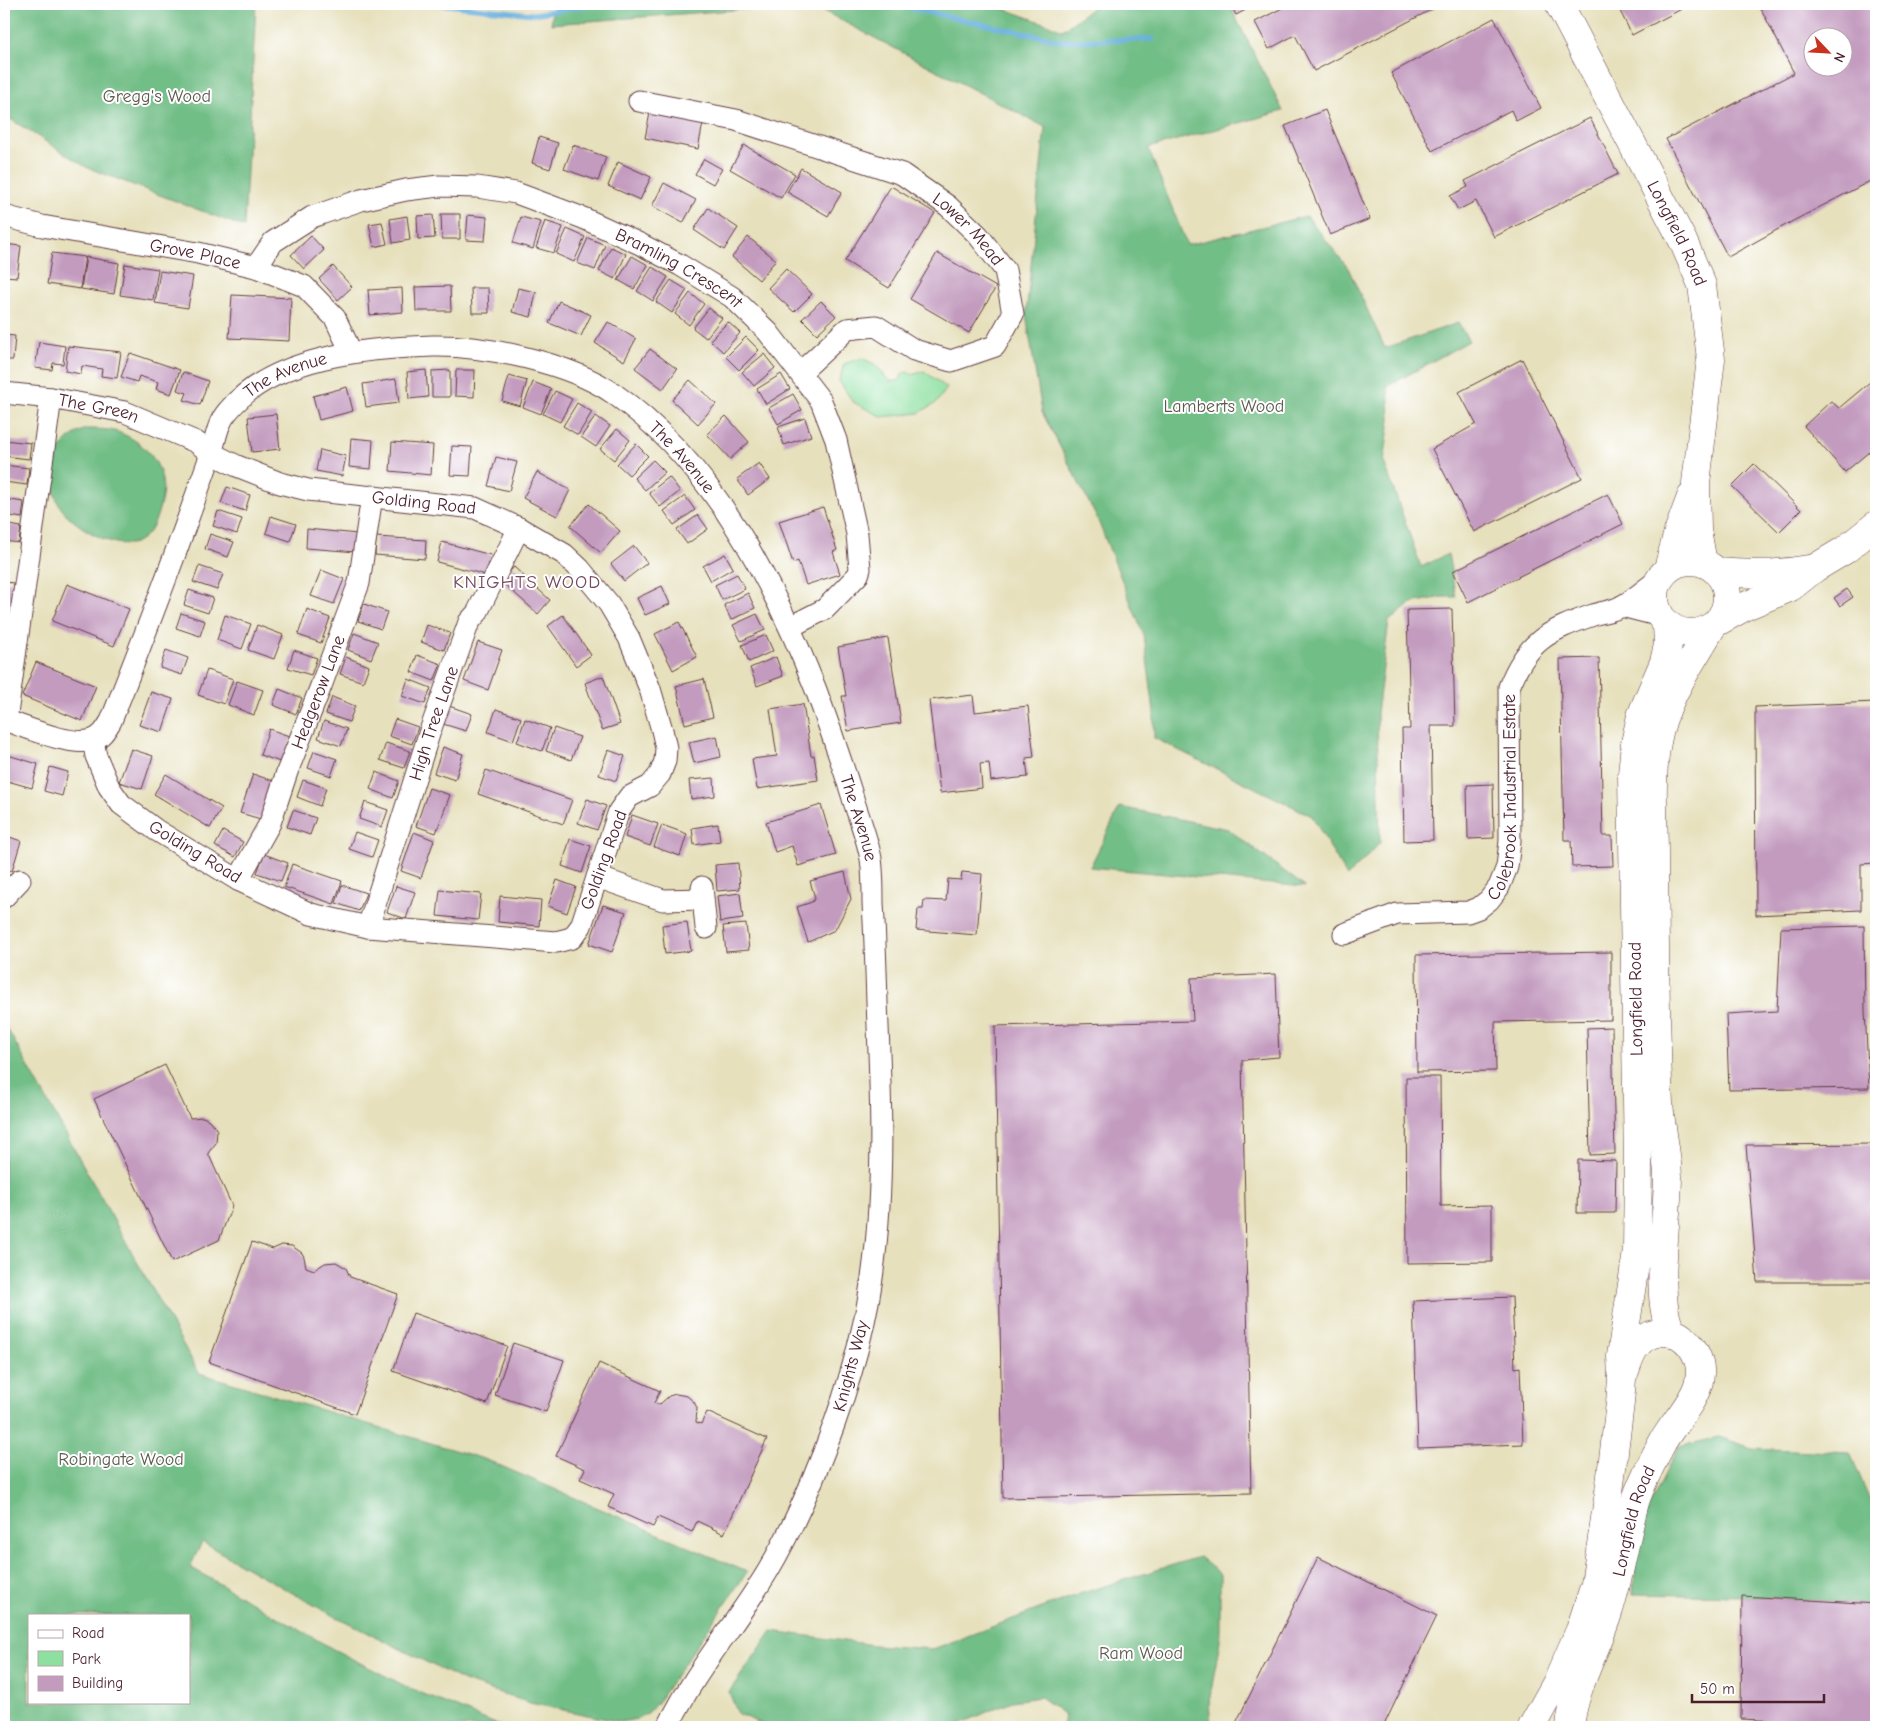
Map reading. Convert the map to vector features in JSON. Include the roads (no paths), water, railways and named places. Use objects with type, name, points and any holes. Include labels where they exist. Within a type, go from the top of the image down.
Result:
[{"type":"street","name":"Longfield Road","points":[[1559,4],[1683,241],[1702,285],[1711,359],[1696,484],[1697,530],[1710,568]]},
{"type":"street","name":"Lower Mead","points":[[638,101],[736,120],[902,174],[948,206],[978,235],[1005,270],[1013,314],[995,346],[951,362],[914,350],[876,326],[847,328],[801,372]]},
{"type":"street","name":"Bramling Crescent","points":[[256,267],[274,242],[312,217],[361,200],[406,190],[439,186],[477,187],[516,193],[612,231],[680,264],[732,297],[768,332],[801,372],[821,401],[836,440],[857,534],[860,569],[858,575],[825,609],[790,627]]},
{"type":"street","name":"Grove Place","points":[[4,216],[42,226],[198,253],[256,267],[304,286],[335,318],[350,352]]},
{"type":"street","name":"The Avenue","points":[[211,453],[222,418],[236,402],[259,384],[291,369],[350,352],[436,346],[473,348],[506,354],[576,373],[610,391],[644,418],[700,477],[758,563],[790,627],[832,732],[870,856],[876,962]]},
{"type":"street","points":[[4,393],[51,398]]},
{"type":"street","name":"The Green","points":[[5,721],[51,398],[125,412],[196,442],[211,453]]},
{"type":"street","name":"Golding Road","points":[[93,740],[96,756],[108,787],[121,804],[156,830],[238,880],[311,914],[368,927],[556,942],[572,938],[581,926],[619,811],[629,797],[650,786],[660,774],[665,761],[666,748],[662,730],[650,689],[629,638],[609,604],[580,569],[564,554],[519,528],[474,508],[308,490],[280,484],[211,453]]},
{"type":"street","points":[[5,721],[76,742],[93,740],[104,734],[146,634],[211,453]]},
{"type":"street","name":"Longfield Road","points":[[1664,574],[1696,484]]},
{"type":"street","name":"Hedgerow Lane","points":[[238,880],[270,823],[287,772],[359,582],[372,496]]},
{"type":"street","points":[[1622,606],[1664,620],[1677,630],[1689,633],[1701,632],[1748,605],[1791,587],[1815,568],[1845,550],[1876,525]]},
{"type":"street","name":"High Tree Lane","points":[[368,927],[430,731],[469,622],[477,613],[519,528]]},
{"type":"street","points":[[1664,620],[1655,598],[1656,588],[1664,574],[1679,563],[1691,561],[1710,568],[1747,575],[1778,574],[1815,568]]},
{"type":"street","points":[[1710,568],[1723,581],[1727,591],[1724,612],[1715,624]]},
{"type":"street","name":"Colebrook Industrial Estate","points":[[1344,934],[1398,914],[1468,912],[1479,908],[1489,900],[1499,886],[1507,868],[1510,841],[1509,687],[1515,671],[1525,653],[1541,638],[1562,626],[1622,606],[1664,574]]},
{"type":"street","name":"Longfield Road","points":[[1532,1727],[1558,1680],[1580,1630],[1595,1584],[1604,1531],[1622,1379],[1621,1356],[1637,1252],[1638,1164],[1632,774],[1635,743],[1641,716],[1664,662],[1668,644],[1664,620]]},
{"type":"street","name":"Longfield Road","points":[[1672,1333],[1664,1313],[1663,1285],[1668,1175],[1660,1106],[1655,924],[1654,772],[1657,742],[1663,717],[1678,684],[1715,624]]},
{"type":"street","points":[[597,877],[663,900],[703,893],[706,928]]},
{"type":"street","points":[[4,898],[20,880]]},
{"type":"street","name":"Knights Way","points":[[668,1727],[684,1696],[759,1585],[786,1537],[832,1433],[856,1358],[867,1307],[879,1219],[881,1121],[876,962]]},
{"type":"street","name":"Longfield Road","points":[[1570,1727],[1577,1691],[1599,1639],[1616,1586],[1636,1500],[1660,1445],[1698,1386],[1700,1363],[1696,1353],[1689,1344],[1679,1336],[1672,1333],[1652,1334],[1638,1343],[1631,1355],[1622,1379]]},
{"type":"waterway","points":[[435,4],[533,14],[599,4]]},
{"type":"waterway","points":[[890,4],[1062,41],[1153,39]]},
{"type":"district","name":"KNIGHTS WOOD","points":[[527,582]]},
{"type":"park label","name":"Gregg's Wood","points":[[157,96]]},
{"type":"park label","name":"Lamberts Wood","points":[[1224,406]]},
{"type":"park label","name":"Robingate Wood","points":[[121,1459]]},
{"type":"park label","name":"Ram Wood","points":[[1141,1653]]}]
